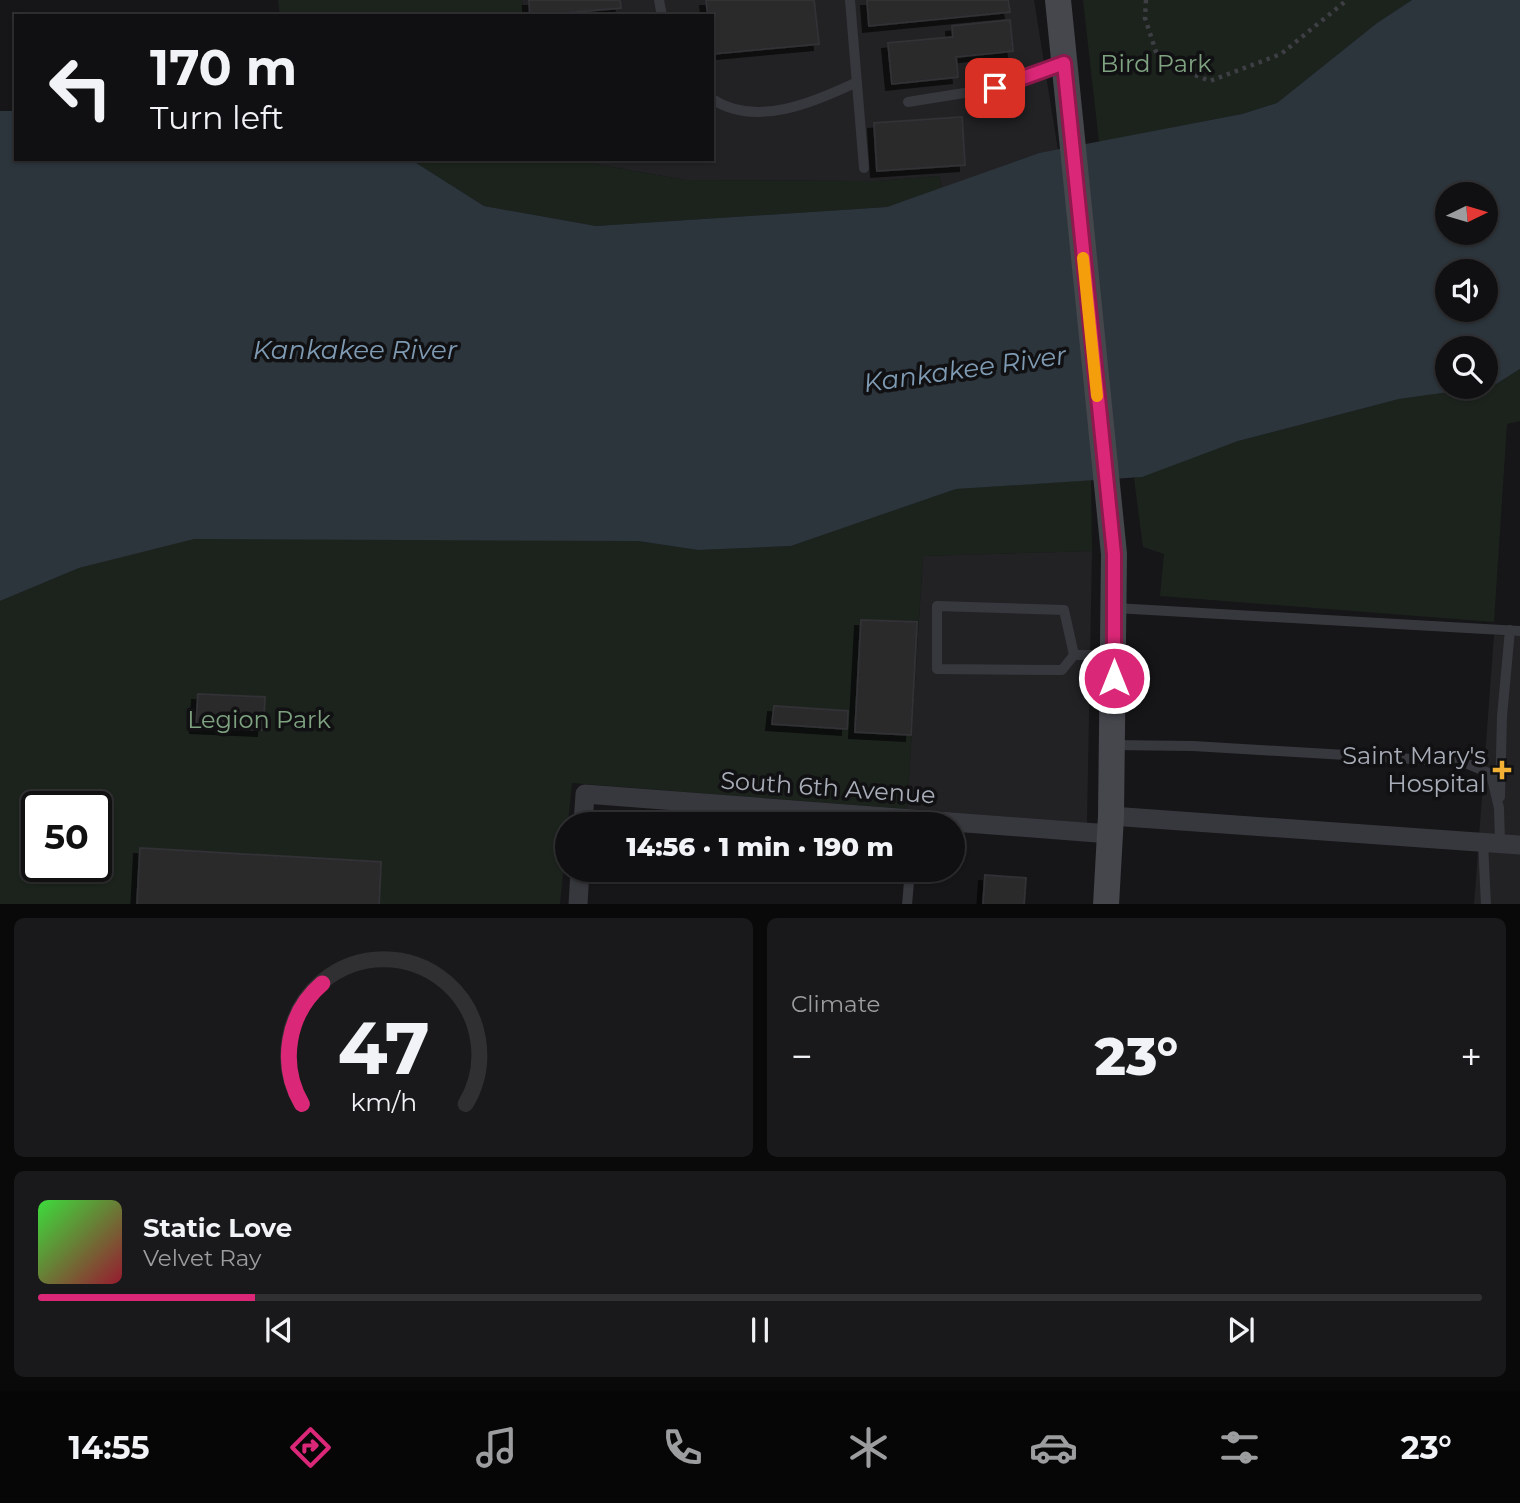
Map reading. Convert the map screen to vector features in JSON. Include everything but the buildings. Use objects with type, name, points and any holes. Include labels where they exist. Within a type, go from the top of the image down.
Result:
[{"type":"main road","points":[[1058,0],[1114,554],[1111,825],[1106,904]]},
{"type":"street","name":"South 6th Avenue","points":[[584,812],[585,794],[798,812]]},
{"type":"street","name":"South 6th Avenue","points":[[965,823],[1111,825],[1520,845]]},
{"type":"street","points":[[578,904],[579,882]]},
{"type":"lane","points":[[850,0],[864,168]]},
{"type":"lane","points":[[908,102],[995,88],[1064,63]]},
{"type":"lane","points":[[714,100],[743,110],[783,110],[818,101],[857,82]]},
{"type":"lane","points":[[937,606],[1065,610],[1074,655],[1062,670],[937,668],[937,606]]},
{"type":"lane","points":[[1113,608],[1515,630],[1502,716],[1499,808],[1492,843],[1486,904]]},
{"type":"lane","points":[[1074,655],[1114,656]]},
{"type":"lane","points":[[1112,746],[1193,746],[1462,762],[1491,774],[1499,808]]},
{"type":"lane","points":[[907,904],[909,882]]},
{"type":"path","points":[[1146,0],[1145,18],[1159,61],[1210,81],[1282,54],[1347,0]]},
{"type":"shaded area","points":[[522,0],[1034,0],[1058,150],[1039,153],[942,188],[939,176],[877,181],[685,180],[578,161],[714,161],[714,14],[523,14]]},
{"type":"shaded area","points":[[1092,551],[1087,823],[907,809],[923,556]]},
{"type":"shaded area","name":"Saint Mary's Hospital","points":[[1494,635],[1520,636],[1520,904],[1474,904]]},
{"type":"green space","points":[[278,0],[522,0],[523,14],[280,14]]},
{"type":"green space","name":"Bird Park","points":[[1083,0],[1412,0],[1377,23],[1277,103],[1242,114],[1099,142]]},
{"type":"green space","points":[[413,161],[578,161],[685,180],[877,181],[939,176],[942,188],[887,207],[596,226],[484,206]]},
{"type":"green space","points":[[1520,369],[1520,421],[1507,424],[1494,622],[1160,596],[1164,554],[1143,547],[1134,478],[1238,441],[1399,399],[1435,394],[1435,399],[1498,399],[1498,383]]},
{"type":"green space","name":"Legion Park","points":[[1091,480],[1092,551],[923,556],[907,809],[572,783],[569,812],[555,812],[555,882],[562,882],[560,904],[0,904],[0,601],[79,568],[211,534],[638,541],[698,550],[791,546],[956,489]]},
{"type":"water","name":"Kankakee River","points":[[1412,0],[1520,0],[1520,369],[1498,383],[1498,336],[1435,336],[1435,394],[1399,399],[1238,441],[1142,477],[956,489],[791,546],[698,550],[638,541],[194,539],[79,568],[0,601],[0,111],[14,111],[14,161],[413,161],[484,206],[596,226],[887,207],[1039,153],[1242,114],[1277,103],[1377,23]]},
{"type":"slow traffic","points":[[1083,258],[1097,396]]},
{"type":"place","name":"Saint Mary's Hospital","points":[[1502,770]]},
{"type":"route","points":[[995,88],[1064,63],[1114,554],[1114,678]]}]
